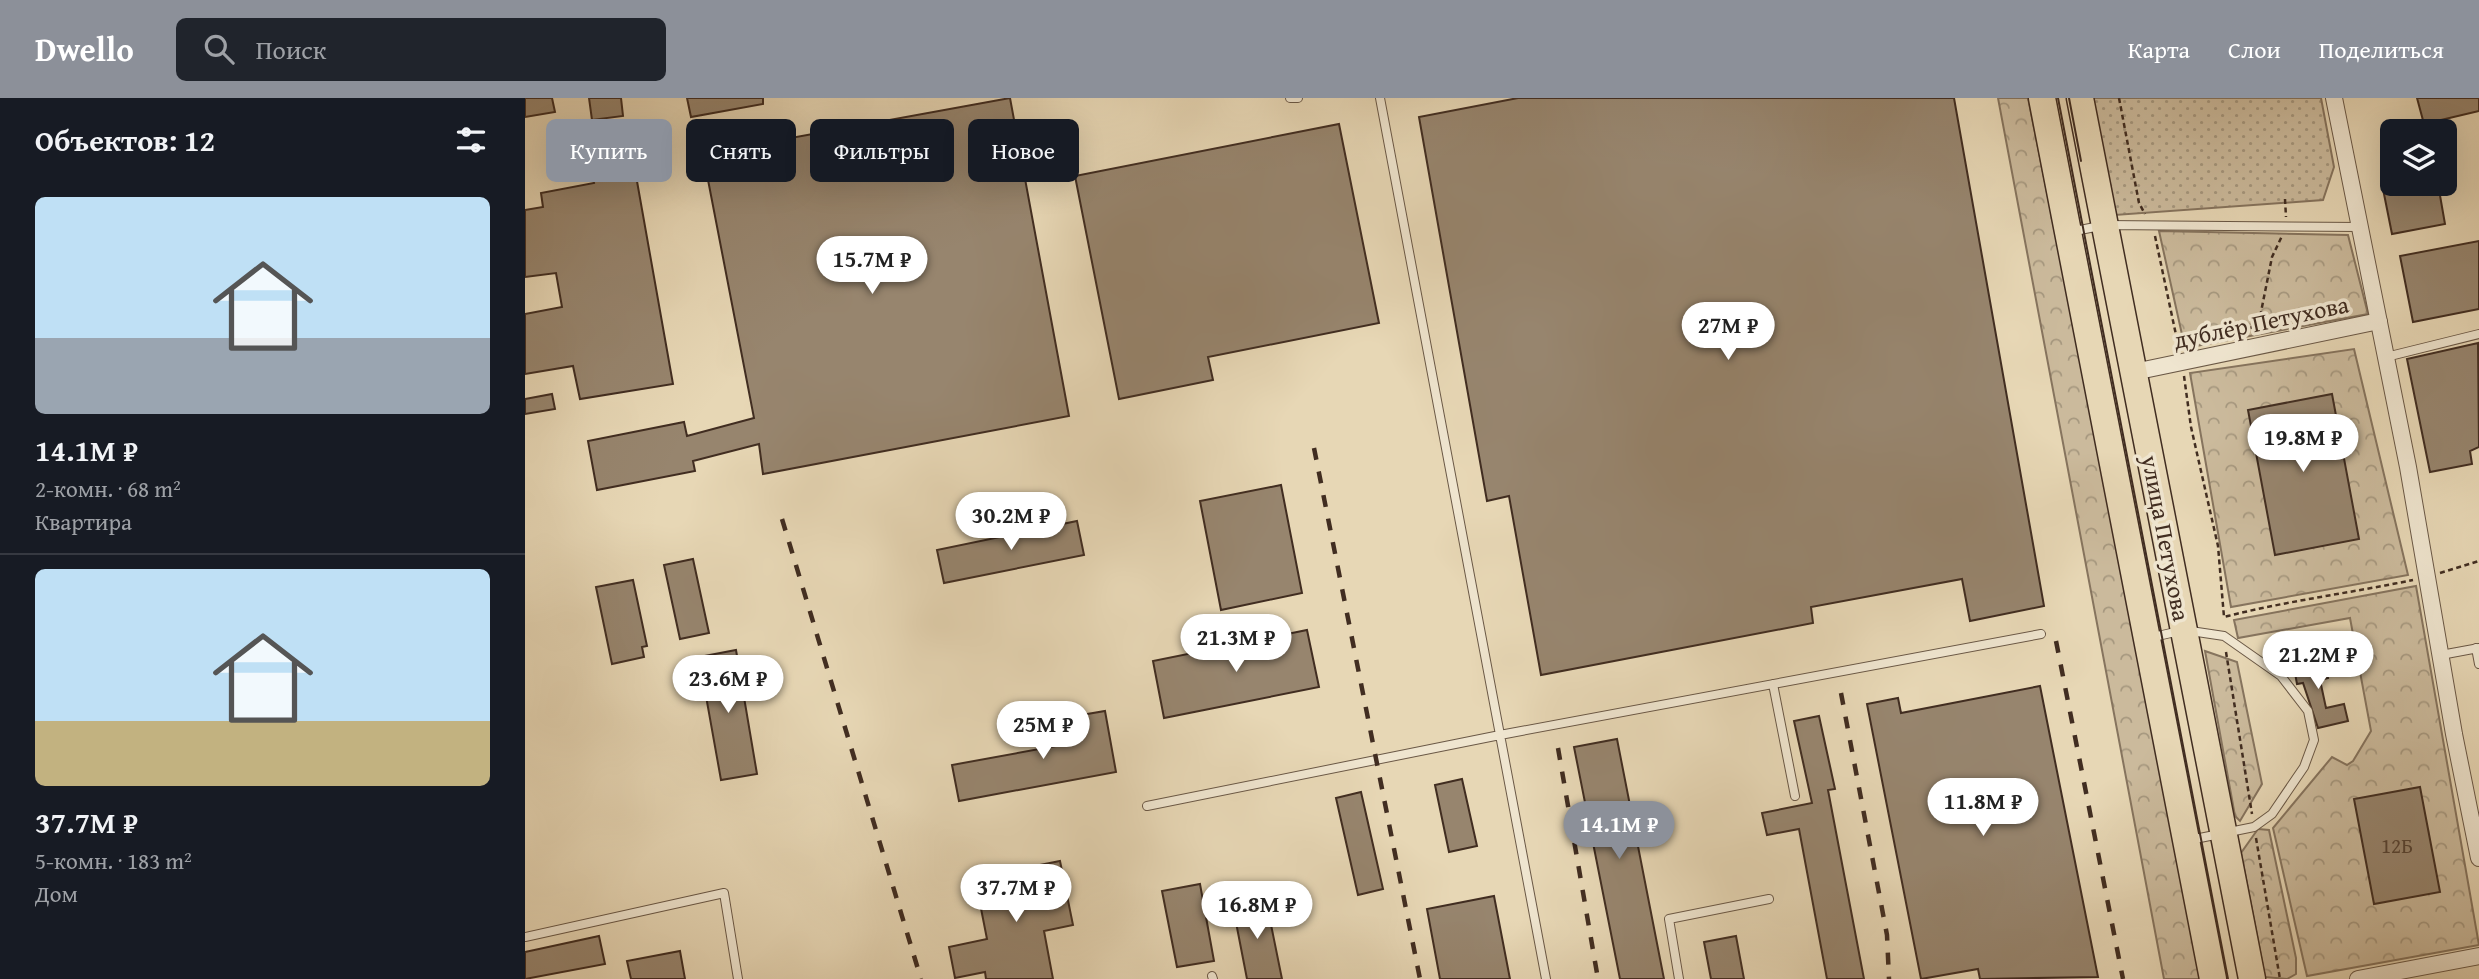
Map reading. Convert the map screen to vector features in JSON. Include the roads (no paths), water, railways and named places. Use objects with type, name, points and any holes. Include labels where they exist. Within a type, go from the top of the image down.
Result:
[{"type":"highway","name":"улица Петухова","points":[[2042,98],[2213,979]]},
{"type":"highway","name":"улица Петухова","points":[[2080,98],[2252,979]]},
{"type":"street","name":"дублёр Петухова","points":[[2134,372],[2379,321],[2334,98]]},
{"type":"street","points":[[2379,321],[2479,858]]},
{"type":"street","points":[[2358,979],[2479,956]]},
{"type":"lane","points":[[1290,98],[1298,98]]},
{"type":"lane","points":[[1380,98],[1546,979]]},
{"type":"lane","points":[[2069,232],[2105,225],[2361,227]]},
{"type":"lane","points":[[2386,357],[2479,334]]},
{"type":"lane","points":[[2148,638],[2184,630],[2224,636],[2281,676],[2308,711],[2314,740],[2304,767],[2278,805],[2254,827],[2187,841]]},
{"type":"lane","points":[[1147,806],[1500,735],[2041,634]]},
{"type":"lane","points":[[2441,655],[2478,648],[2479,664]]},
{"type":"lane","points":[[1773,684],[1795,796]]},
{"type":"lane","points":[[525,937],[724,893],[738,979]]},
{"type":"lane","points":[[1679,979],[1669,919],[1769,898]]},
{"type":"tram line","points":[[2058,98],[2228,979]]},
{"type":"tram line","points":[[2069,98],[2081,161]]},
{"type":"railway","points":[[1314,448],[1420,979]]},
{"type":"railway","points":[[782,519],[921,979]]},
{"type":"railway","points":[[2056,641],[2123,979]]},
{"type":"railway","points":[[1841,693],[1887,935],[1889,979]]},
{"type":"railway","points":[[1558,748],[1598,979]]}]
